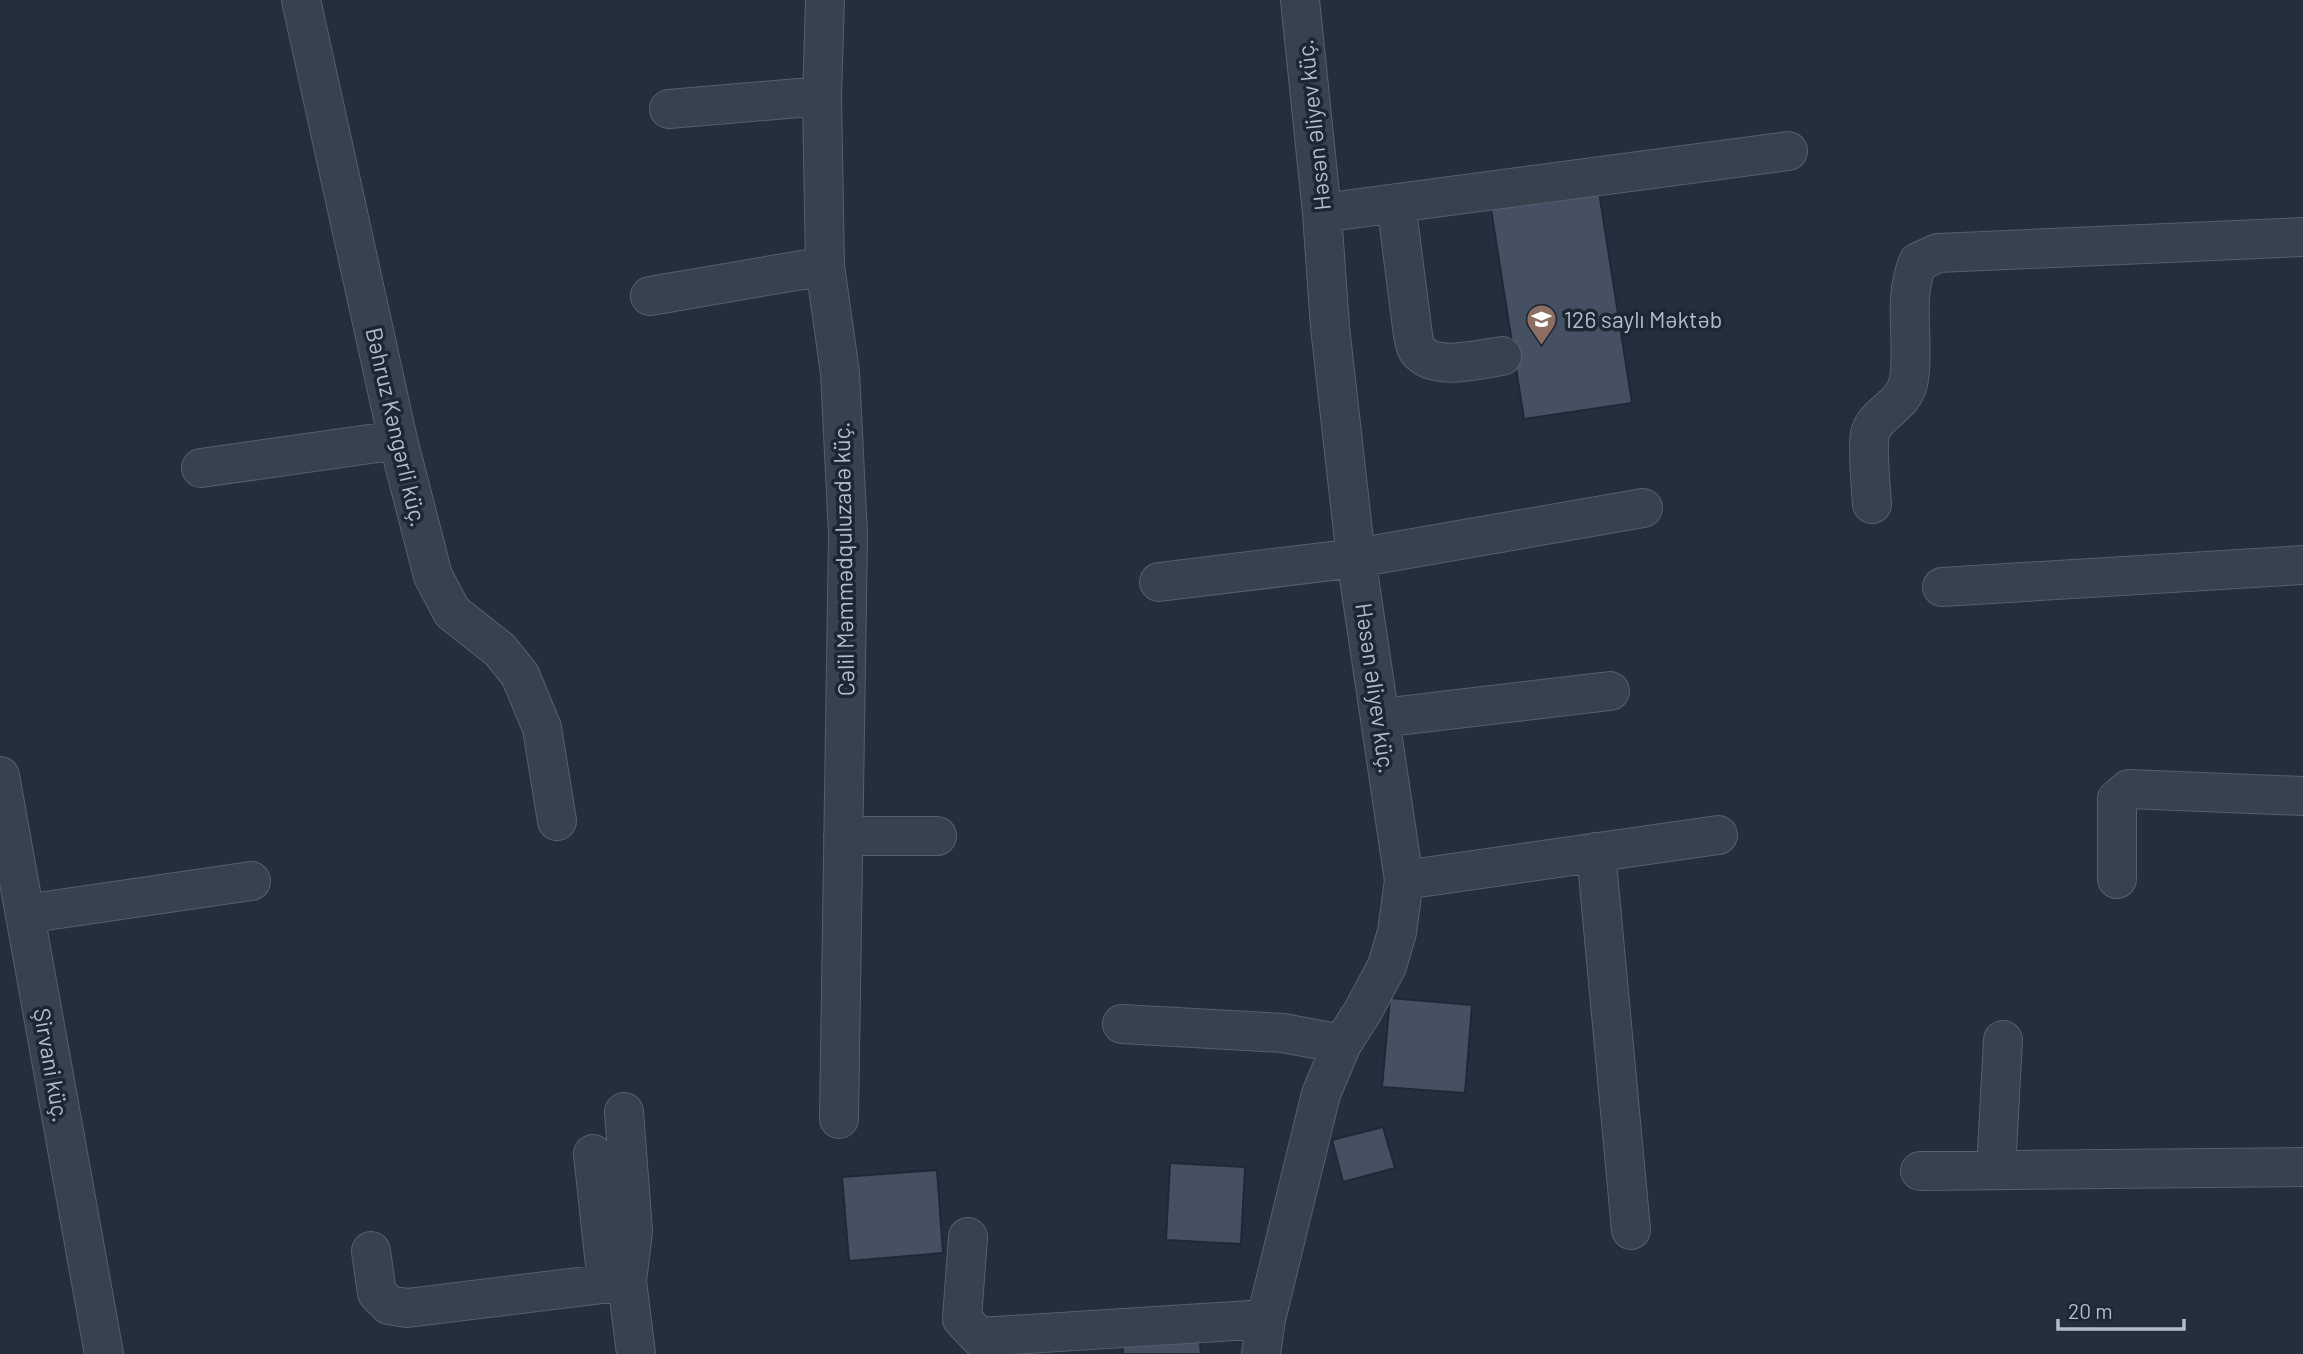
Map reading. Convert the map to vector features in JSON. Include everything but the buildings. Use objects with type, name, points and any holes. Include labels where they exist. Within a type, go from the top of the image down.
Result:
[{"type":"street","name":"Bəhruz Kəngərli küç.","points":[[301,0],[398,440],[433,576],[452,612],[500,650],[520,675],[542,728],[556,821]]},
{"type":"street","name":"Cəlil Məmmədquluzadə küç.","points":[[825,0],[822,96],[825,265],[840,373],[848,534],[839,1119]]},
{"type":"street","name":"Həsən Əliyev küç.","points":[[1264,1337],[1321,1094],[1342,1044],[1387,966],[1397,932],[1404,880],[1356,558],[1300,0]]},
{"type":"street","points":[[669,109],[822,96]]},
{"type":"street","points":[[1322,213],[1788,151]]},
{"type":"street","points":[[1395,204],[1417,350],[1430,361],[1447,362],[1502,356]]},
{"type":"street","points":[[1872,504],[1870,435],[1879,418],[1898,404],[1909,381],[1910,281],[1918,262],[1938,253],[2303,237]]},
{"type":"street","points":[[650,296],[825,265]]},
{"type":"street","points":[[201,468],[398,440]]},
{"type":"street","points":[[1159,582],[1356,558],[1643,508]]},
{"type":"street","points":[[1942,587],[2303,565]]},
{"type":"street","points":[[1381,718],[1610,691]]},
{"type":"street","name":"Şirvani küç.","points":[[0,776],[103,1354]]},
{"type":"street","points":[[2117,879],[2117,799],[2129,789],[2303,796]]},
{"type":"street","points":[[1404,880],[1718,835]]},
{"type":"street","points":[[843,836],[937,836]]},
{"type":"street","points":[[1596,852],[1631,1230]]},
{"type":"street","points":[[25,914],[251,881]]},
{"type":"street","points":[[1122,1024],[1283,1033],[1342,1044]]},
{"type":"street","points":[[1996,1170],[2003,1040]]},
{"type":"street","points":[[617,1283],[633,1231],[624,1112]]},
{"type":"street","points":[[593,1154],[617,1283],[636,1354]]},
{"type":"street","points":[[1920,1171],[2303,1167]]},
{"type":"street","points":[[968,1237],[962,1319],[979,1337],[1264,1337]]},
{"type":"street","points":[[371,1251],[377,1293],[389,1306],[407,1308],[617,1283]]},
{"type":"place","name":"126 saylı Məktəb","points":[[1541,346]]}]
